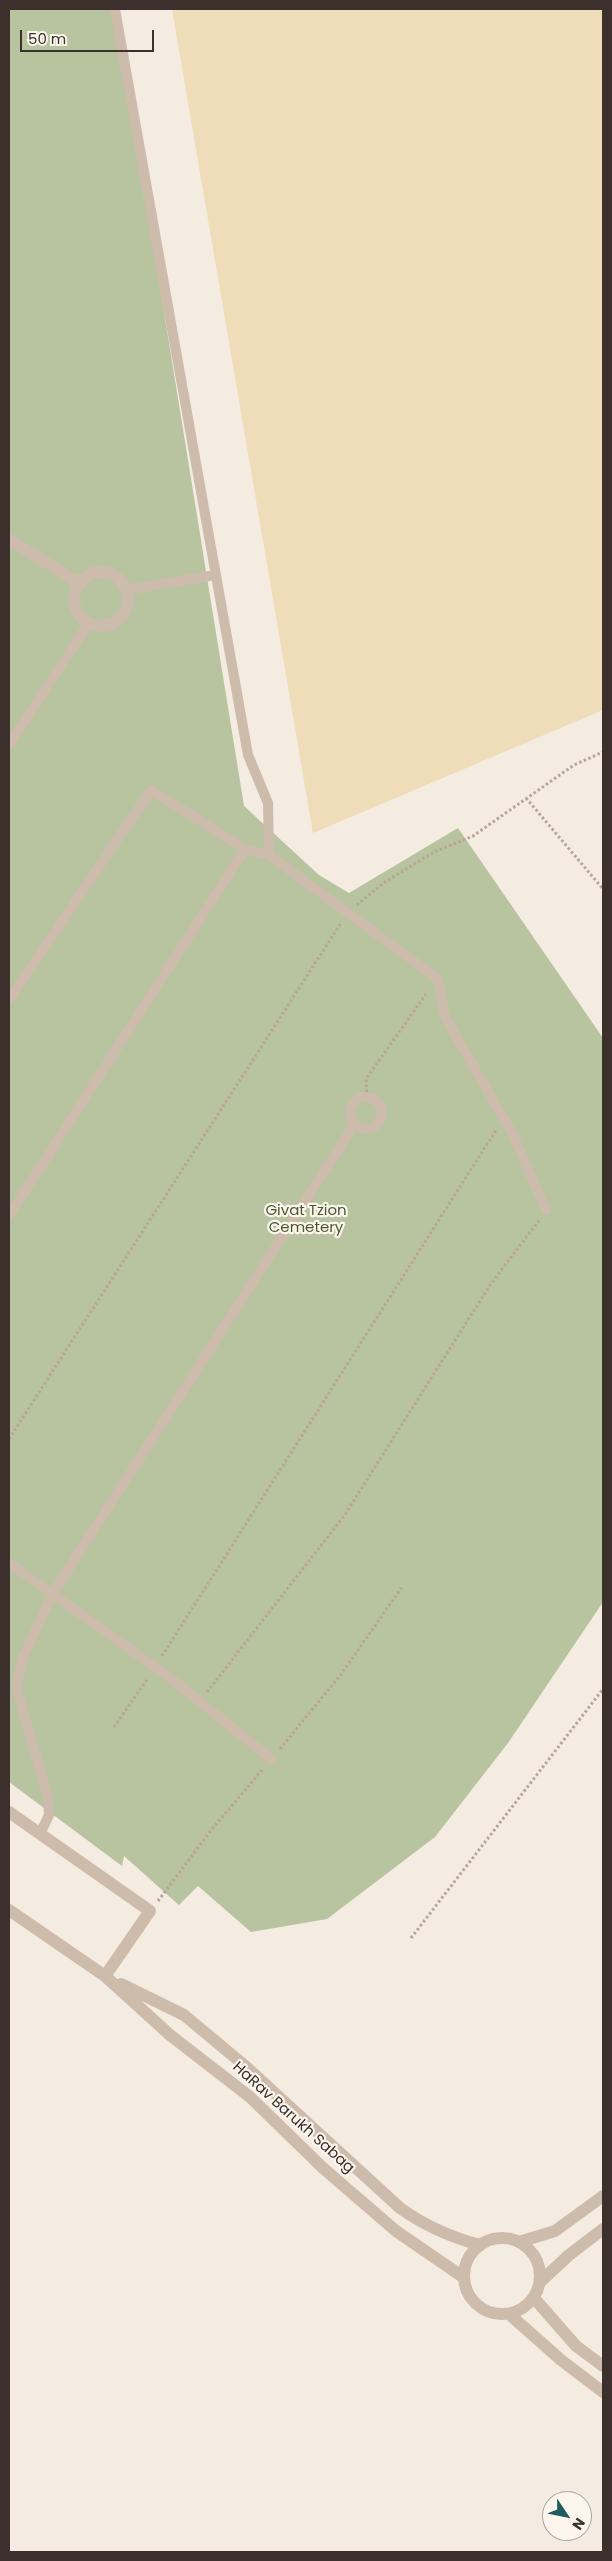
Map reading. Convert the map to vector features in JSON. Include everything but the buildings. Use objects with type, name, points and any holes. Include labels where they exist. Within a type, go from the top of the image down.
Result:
[{"type":"street","points":[[9,539],[80,584]]},
{"type":"street","points":[[97,572],[116,576],[127,590],[127,608],[117,621],[107,626],[89,623],[78,613],[74,601],[80,584],[88,576],[97,572]]},
{"type":"street","points":[[9,1812],[150,1911],[105,1976]]},
{"type":"street","name":"HaRav Barukh Sabag","points":[[9,1910],[105,1976],[170,2035],[250,2098],[323,2168],[396,2231],[464,2277]]},
{"type":"street","name":"HaRav Barukh Sabag","points":[[105,1976],[184,2015],[244,2065],[400,2208],[418,2221],[451,2237],[480,2245]]},
{"type":"street","points":[[519,2242],[555,2231],[603,2196]]},
{"type":"street","points":[[540,2282],[569,2255],[603,2228]]},
{"type":"street","points":[[499,2238],[519,2242],[534,2254],[541,2272],[540,2282],[534,2298],[519,2311],[510,2314],[499,2315],[479,2308],[467,2292],[464,2277],[468,2259],[480,2245],[499,2238]]},
{"type":"street","points":[[534,2298],[576,2346],[603,2366]]},
{"type":"street","points":[[510,2314],[561,2360],[603,2392]]},
{"type":"lane","points":[[115,9],[248,755],[268,803],[269,855]]},
{"type":"lane","points":[[127,590],[215,575]]},
{"type":"lane","points":[[9,746],[89,623]]},
{"type":"lane","points":[[9,1000],[151,790],[245,849],[269,855],[438,979],[445,1017],[504,1118],[546,1210]]},
{"type":"lane","points":[[9,1216],[245,849]]},
{"type":"lane","points":[[368,1097],[373,1098],[381,1105],[381,1120],[370,1129],[364,1130],[354,1125],[350,1114],[353,1104],[357,1099],[368,1097]]},
{"type":"lane","points":[[40,1834],[49,1815],[48,1798],[16,1687],[23,1657],[53,1593],[354,1125]]},
{"type":"lane","points":[[9,1563],[156,1667],[271,1759]]},
{"type":"path","points":[[9,1439],[347,914],[386,882],[434,852],[473,836],[574,765],[603,752]]},
{"type":"path","points":[[526,798],[603,889]]},
{"type":"path","points":[[368,1097],[366,1079],[438,979]]},
{"type":"path","points":[[114,1727],[156,1667],[504,1118]]},
{"type":"path","points":[[200,1702],[344,1516],[490,1285],[546,1210]]},
{"type":"path","points":[[411,1938],[603,1689]]},
{"type":"green space","name":"Givat Tzion Cemetery","points":[[9,9],[115,9],[244,806],[319,875],[349,893],[458,828],[603,1038],[603,1602],[508,1743],[435,1837],[327,1919],[251,1932],[198,1886],[179,1905],[124,1856],[122,1866],[9,1782]]},
{"type":"sand","points":[[172,9],[603,9],[603,710],[313,833]]}]
